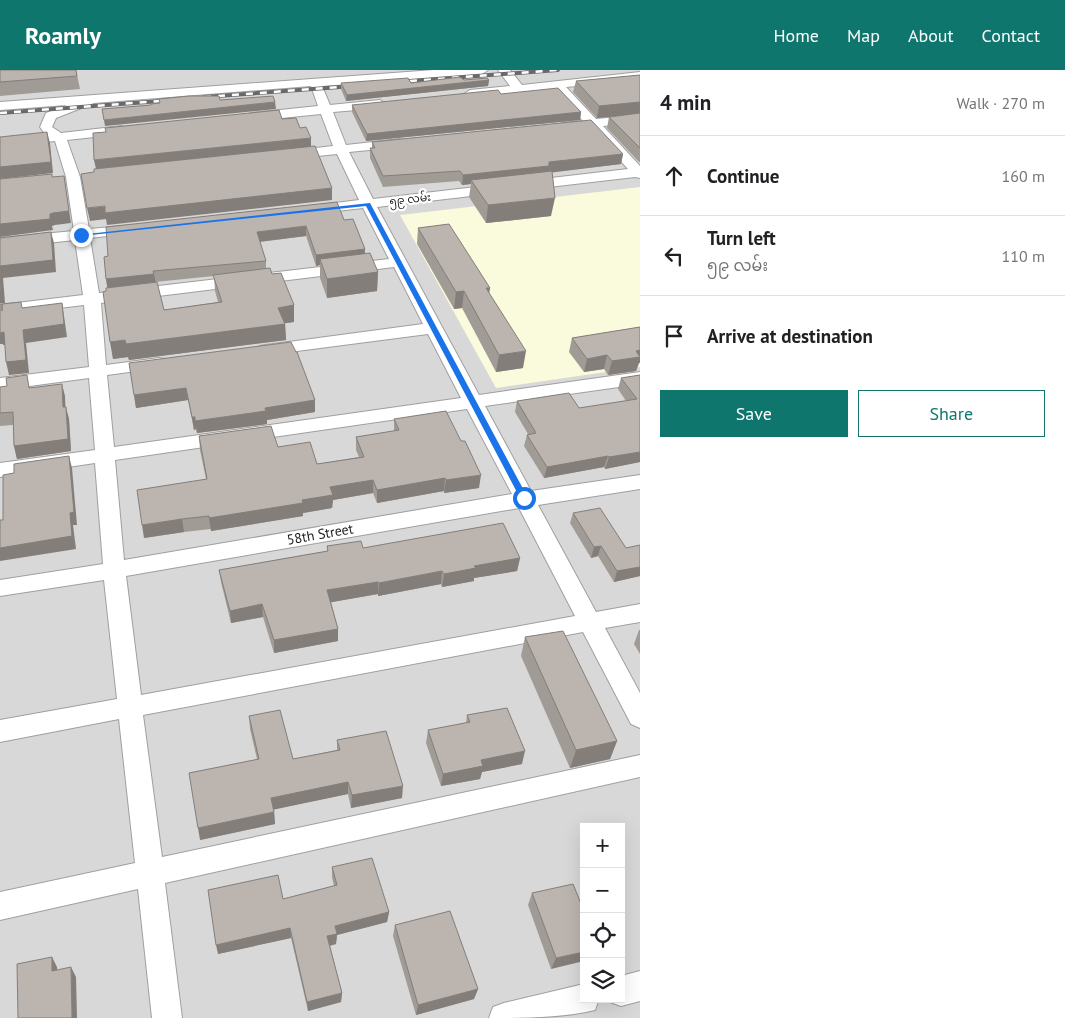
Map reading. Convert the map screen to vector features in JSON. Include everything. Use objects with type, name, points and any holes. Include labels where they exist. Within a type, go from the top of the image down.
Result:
[{"type":"street","points":[[0,106],[482,70]]},
{"type":"street","points":[[504,70],[519,89]]},
{"type":"street","points":[[460,96],[640,76]]},
{"type":"street","points":[[315,82],[324,110],[368,204],[640,717]]},
{"type":"street","points":[[557,86],[640,173]]},
{"type":"street","points":[[205,91],[208,105]]},
{"type":"street","points":[[60,137],[48,132],[46,127],[50,116],[92,99]]},
{"type":"street","points":[[240,118],[392,102]]},
{"type":"street","points":[[554,128],[640,119]]},
{"type":"street","points":[[0,143],[133,128]]},
{"type":"street","points":[[60,137],[70,177],[92,300],[114,571],[167,1018]]},
{"type":"street","points":[[272,156],[409,142]]},
{"type":"street","name":"၅၉ လမ်း","points":[[298,211],[640,173]]},
{"type":"street","points":[[0,243],[150,227]]},
{"type":"street","points":[[0,310],[400,262]]},
{"type":"street","points":[[246,352],[434,328]]},
{"type":"street","points":[[0,384],[176,361]]},
{"type":"street","points":[[0,470],[472,400],[640,378]]},
{"type":"street","name":"58th Street","points":[[0,588],[114,571],[524,498],[640,482]]},
{"type":"street","points":[[0,731],[640,613]]},
{"type":"street","points":[[0,906],[640,766]]},
{"type":"street","points":[[625,990],[640,986]]},
{"type":"street","points":[[504,1018],[580,1000]]},
{"type":"shaded area","points":[[0,70],[640,70],[640,1018],[0,1018]]},
{"type":"shaded area","points":[[640,187],[640,367],[496,388],[400,215]]},
{"type":"building","points":[[0,70],[76,70],[77,76],[0,82]]},
{"type":"building","points":[[640,75],[640,102],[599,106],[576,81]]},
{"type":"building","points":[[460,77],[464,80],[487,78],[489,80],[347,95],[341,83],[408,78],[411,83]]},
{"type":"building","points":[[558,88],[581,112],[367,134],[352,105],[498,90],[501,94]]},
{"type":"building","points":[[219,96],[220,100],[273,96],[275,102],[104,120],[102,109],[151,105],[160,103],[159,99]]},
{"type":"building","points":[[279,110],[282,119],[296,118],[300,128],[306,127],[311,138],[94,160],[93,133],[106,132],[105,128]]},
{"type":"building","points":[[640,113],[640,148],[609,117]]},
{"type":"building","points":[[591,120],[623,154],[549,162],[549,166],[463,175],[460,171],[383,176],[370,148],[375,148],[372,142]]},
{"type":"building","points":[[47,132],[51,162],[0,167],[0,137]]},
{"type":"building","points":[[315,146],[332,188],[105,213],[105,206],[87,208],[81,174],[94,172],[94,169]]},
{"type":"building","points":[[552,171],[555,198],[488,205],[471,180]]},
{"type":"building","points":[[52,174],[52,177],[64,176],[69,211],[50,214],[50,219],[0,224],[0,179]]},
{"type":"building","points":[[337,202],[344,220],[353,219],[365,249],[316,255],[306,226],[257,232],[266,261],[153,271],[154,274],[106,279],[104,257],[108,256],[106,227]]},
{"type":"building","points":[[449,224],[490,288],[486,288],[526,351],[499,355],[464,291],[456,292],[418,228]]},
{"type":"building","points":[[51,232],[53,260],[0,266],[0,238]]},
{"type":"building","points":[[370,253],[378,272],[327,279],[320,259]]},
{"type":"building","points":[[270,268],[272,274],[281,273],[294,305],[278,308],[285,324],[126,344],[125,340],[110,342],[103,292],[106,291],[106,288],[157,282],[164,310],[222,302],[213,275]]},
{"type":"building","points":[[21,302],[22,308],[62,303],[64,324],[23,330],[26,360],[6,362],[4,332],[0,333],[0,304]]},
{"type":"building","points":[[640,327],[640,350],[636,351],[640,357],[612,361],[607,355],[587,359],[572,338]]},
{"type":"building","points":[[291,342],[297,352],[315,400],[265,408],[266,411],[195,421],[195,417],[192,417],[186,388],[134,395],[129,363]]},
{"type":"building","points":[[27,375],[29,388],[62,384],[63,407],[66,407],[68,439],[14,446],[13,412],[0,413],[0,387],[7,386],[6,378]]},
{"type":"building","points":[[640,375],[640,452],[547,467],[527,435],[536,433],[517,401],[569,393],[579,408],[637,399],[621,378]]},
{"type":"building","points":[[446,411],[461,441],[465,441],[481,475],[446,480],[445,478],[377,490],[373,480],[330,487],[333,495],[302,500],[303,503],[209,518],[209,516],[142,525],[137,490],[207,479],[199,436],[271,426],[278,447],[310,442],[317,464],[364,457],[356,437],[399,430],[394,419]]},
{"type":"building","points":[[69,456],[74,512],[70,513],[72,536],[0,548],[0,520],[3,520],[3,475],[14,473],[14,464]]},
{"type":"building","points":[[600,508],[626,548],[640,545],[640,567],[617,571],[601,546],[594,547],[573,513]]},
{"type":"building","points":[[503,523],[520,558],[474,566],[476,568],[444,574],[442,571],[379,583],[327,590],[338,629],[274,640],[262,604],[230,611],[219,570],[328,551],[327,546],[361,541],[363,548]]},
{"type":"building","points":[[563,631],[617,741],[576,750],[525,637]]},
{"type":"building","points":[[507,708],[525,751],[481,760],[483,766],[443,774],[428,730],[470,722],[467,715]]},
{"type":"building","points":[[280,710],[293,759],[340,750],[337,740],[386,731],[403,786],[352,795],[348,782],[271,798],[274,812],[198,828],[189,773],[259,759],[249,716]]},
{"type":"building","points":[[372,858],[389,912],[335,926],[337,934],[327,936],[342,993],[307,1002],[290,928],[216,945],[208,890],[278,875],[283,899],[337,885],[332,867]]},
{"type":"building","points":[[573,884],[580,901],[580,953],[556,958],[532,893]]},
{"type":"building","points":[[450,911],[478,989],[418,1005],[395,925]]},
{"type":"building","points":[[52,957],[52,971],[71,967],[72,1018],[18,1018],[17,964]]},
{"type":"railway","points":[[396,82],[558,70]]},
{"type":"railway","points":[[204,97],[354,86]]},
{"type":"railway","points":[[0,113],[174,100]]},
{"type":"route","points":[[81,235],[368,204],[524,498]]}]
